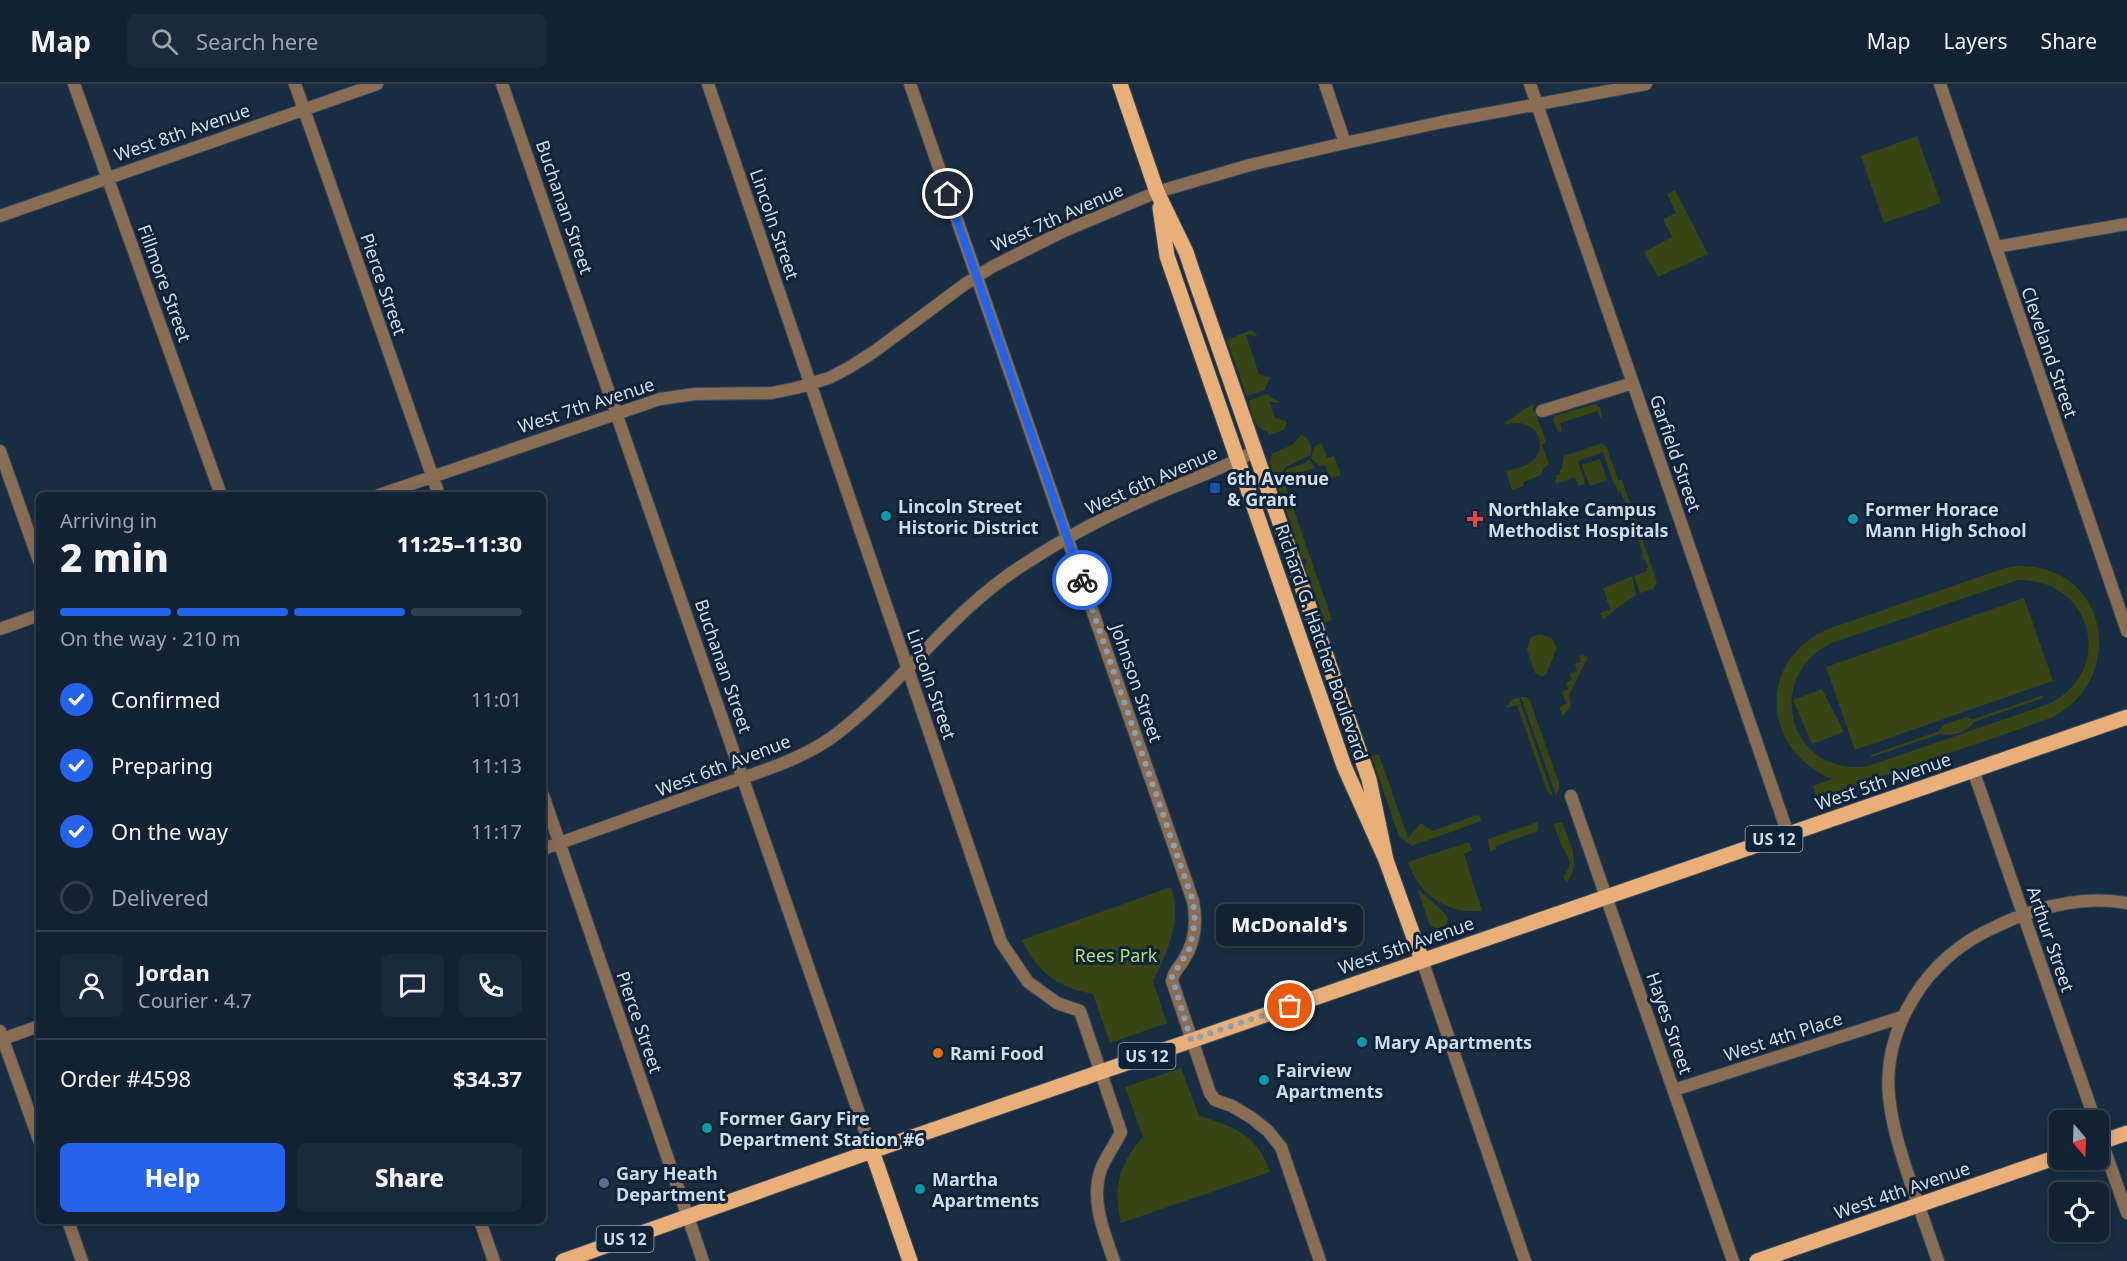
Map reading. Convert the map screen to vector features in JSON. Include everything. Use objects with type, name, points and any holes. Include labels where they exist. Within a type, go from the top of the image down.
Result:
[{"type":"main road","name":"Richard G. Hatcher Boulevard","points":[[1120,84],[1157,192],[1186,252],[1369,779],[1386,860]]},
{"type":"main road","name":"Richard G. Hatcher Boulevard","points":[[1157,192],[1167,256],[1344,766],[1386,860],[1422,960]]},
{"type":"main road","points":[[1309,665],[1327,658]]},
{"type":"main road","name":"West 5th Avenue","points":[[563,1261],[1191,1040],[2127,717]]},
{"type":"main road","points":[[2109,1136],[2127,1133]]},
{"type":"main road","name":"Buchanan Street","points":[[872,1151],[910,1261]]},
{"type":"main road","name":"West 4th Avenue","points":[[1757,1261],[2049,1160]]},
{"type":"street","name":"Fillmore Street","points":[[74,84],[220,492]]},
{"type":"street","name":"Pierce Street","points":[[295,84],[438,492]]},
{"type":"street","name":"West 8th Avenue","points":[[0,216],[377,84]]},
{"type":"street","name":"Buchanan Street","points":[[502,84],[872,1151]]},
{"type":"street","name":"Lincoln Street","points":[[708,84],[1001,942],[1028,982],[1057,1003],[1080,1011],[1121,1132],[1104,1163],[1097,1187],[1101,1222],[1114,1261]]},
{"type":"street","name":"Johnson Street","points":[[910,84],[1193,901],[1195,921],[1190,948],[1172,977],[1191,1040],[1212,1097],[1248,1115],[1268,1131],[1281,1147],[1320,1261]]},
{"type":"street","points":[[1324,84],[1345,143]]},
{"type":"street","name":"Garfield Street","points":[[1530,84],[1788,834]]},
{"type":"street","name":"West 7th Avenue","points":[[388,492],[615,413],[675,396],[772,393],[810,384],[850,367],[977,276],[1054,235],[1157,192],[1250,165],[1345,143],[1442,122],[1646,84]]},
{"type":"street","name":"Cleveland Street","points":[[1940,84],[2127,631]]},
{"type":"street","points":[[1995,247],[2127,224]]},
{"type":"street","points":[[1542,411],[1633,383]]},
{"type":"street","points":[[0,450],[36,552]]},
{"type":"street","name":"West 6th Avenue","points":[[546,848],[795,758],[830,738],[864,711],[949,624],[986,591],[1022,565],[1144,499],[1238,461],[1255,451]]},
{"type":"street","points":[[0,629],[36,616]]},
{"type":"street","name":"Arthur Street","points":[[1973,770],[2091,1110]]},
{"type":"street","name":"Hayes Street","points":[[1571,796],[1733,1261]]},
{"type":"street","name":"Pierce Street","points":[[546,804],[703,1261]]},
{"type":"street","points":[[1938,1261],[1898,1146],[1891,1116],[1888,1070],[1902,1017],[1937,966],[1953,952],[1986,931],[2023,915],[2066,903],[2104,900],[2127,903]]},
{"type":"street","name":"Richard G. Hatcher Boulevard","points":[[1422,960],[1526,1261]]},
{"type":"street","name":"West 4th Place","points":[[1674,1090],[1902,1017]]},
{"type":"street","points":[[36,1027],[1,1036],[36,1132]]},
{"type":"street","points":[[2109,1163],[2127,1214]]},
{"type":"street","points":[[69,1224],[82,1261]]},
{"type":"street","points":[[481,1224],[494,1261]]},
{"type":"green space","points":[[1917,136],[1941,203],[1884,223],[1861,156]]},
{"type":"green space","points":[[1675,190],[1708,254],[1658,277],[1644,252],[1672,237],[1663,219],[1676,213],[1667,194]]},
{"type":"green space","points":[[1251,330],[1257,334],[1256,336],[1246,335],[1259,374],[1272,378],[1269,379],[1265,390],[1247,396],[1227,340]]},
{"type":"green space","points":[[1267,394],[1279,400],[1279,403],[1269,401],[1275,418],[1287,423],[1284,430],[1268,435],[1268,432],[1254,421],[1249,403],[1250,400]]},
{"type":"green space","points":[[1534,404],[1533,411],[1536,413],[1546,442],[1542,445],[1549,464],[1543,469],[1541,475],[1523,482],[1524,486],[1512,490],[1506,471],[1532,461],[1538,455],[1540,440],[1532,428],[1525,424],[1506,425],[1504,422]]},
{"type":"green space","points":[[1595,404],[1600,407],[1603,420],[1598,411],[1560,423],[1562,431],[1558,432],[1553,420],[1555,416]]},
{"type":"green space","points":[[1301,435],[1310,443],[1310,455],[1286,467],[1278,477],[1274,477],[1270,464],[1272,454],[1292,445]]},
{"type":"green space","points":[[1322,443],[1327,458],[1334,456],[1341,475],[1319,483],[1318,480],[1329,476],[1325,465],[1320,466],[1311,458],[1315,446]]},
{"type":"green space","points":[[1602,443],[1607,448],[1618,480],[1622,480],[1657,582],[1653,589],[1640,593],[1634,576],[1647,571],[1648,567],[1643,560],[1626,505],[1620,491],[1618,492],[1614,485],[1603,452],[1578,461],[1585,484],[1578,486],[1575,477],[1556,484],[1556,475],[1560,474],[1564,456]]},
{"type":"green space","points":[[1309,459],[1315,468],[1296,474],[1297,478],[1285,484],[1332,620],[1325,622],[1305,566],[1307,560],[1302,558],[1277,484],[1287,469],[1305,463]]},
{"type":"green space","points":[[1600,459],[1607,480],[1590,486],[1582,465]]},
{"type":"green space","points":[[2017,566],[2049,570],[2073,584],[2089,603],[2098,627],[2098,653],[2091,678],[2075,701],[2051,718],[1817,799],[1813,786],[1832,779],[1809,766],[1792,748],[1781,727],[1777,705],[1779,683],[1788,662],[1805,643],[1828,629],[2005,568]],"holes":[[[2018,580],[2044,584],[2065,595],[2079,611],[2087,630],[2088,652],[2082,672],[2068,691],[2046,705],[1868,766],[1841,765],[1819,756],[1803,740],[1794,720],[1792,698],[1797,677],[1811,657],[1834,642]]]},
{"type":"green space","points":[[1632,576],[1636,595],[1603,620],[1600,613],[1611,609],[1602,589]]},
{"type":"green space","points":[[2024,598],[2053,681],[1855,750],[1826,667]]},
{"type":"green space","points":[[1539,634],[1552,638],[1557,648],[1546,674],[1542,677],[1535,673],[1527,650],[1530,638]]},
{"type":"green space","points":[[1579,656],[1588,657],[1569,695],[1571,706],[1563,716],[1559,707],[1566,704],[1562,692],[1568,689],[1566,683],[1572,680],[1570,674],[1577,671],[1575,664],[1581,662]]},
{"type":"green space","points":[[1822,689],[1844,732],[1812,744],[1793,700]]},
{"type":"green space","points":[[2042,696],[2043,698],[1974,722],[1968,729],[1959,733],[1940,734],[1871,757],[1871,755],[1939,731],[1943,725],[1966,717],[1973,719]]},
{"type":"green space","points":[[1521,697],[1527,697],[1530,701],[1559,783],[1556,795]]},
{"type":"green space","points":[[1519,698],[1553,797],[1547,791],[1517,705],[1506,708],[1511,700]]},
{"type":"green space","points":[[1371,755],[1379,755],[1408,838],[1421,823],[1432,831],[1477,815],[1480,816],[1481,821],[1412,846],[1399,836]]},
{"type":"green space","points":[[1538,822],[1538,831],[1496,846],[1497,849],[1490,852],[1488,839]]},
{"type":"green space","points":[[1562,822],[1571,844],[1574,860],[1574,867],[1567,882],[1563,877],[1569,867],[1569,860],[1554,824]]},
{"type":"green space","points":[[1469,842],[1472,850],[1464,854],[1482,911],[1457,909],[1436,900],[1419,884],[1408,862]]},
{"type":"green space","name":"Rees Park","points":[[1171,887],[1175,912],[1172,936],[1153,981],[1167,1023],[1110,1043],[1093,994],[1069,987],[1050,977],[1028,952],[1022,940]]},
{"type":"green space","points":[[1417,888],[1446,916],[1448,919],[1446,926],[1437,929],[1430,925]]},
{"type":"green space","points":[[1181,1068],[1199,1116],[1243,1134],[1259,1149],[1270,1172],[1121,1223],[1117,1199],[1120,1177],[1129,1156],[1143,1137],[1125,1087]]},
{"type":"way so far","points":[[1082,580],[1193,901],[1195,921],[1190,948],[1172,977],[1191,1040],[1290,1006]]},
{"type":"place","name":"6th Avenue & Grant","points":[[1215,488]]},
{"type":"place","name":"Lincoln Street Historic District","points":[[886,516]]},
{"type":"place","name":"Northlake Campus Methodist Hospitals","points":[[1475,519]]},
{"type":"place","name":"Former Horace Mann High School","points":[[1853,519]]},
{"type":"place","name":"McDonald's","points":[[1290,1006]]},
{"type":"place","name":"Mary Apartments","points":[[1362,1042]]},
{"type":"place","name":"Rami Food","points":[[938,1053]]},
{"type":"place","name":"Fairview Apartments","points":[[1264,1080]]},
{"type":"place","name":"Former Gary Fire Department Station #6","points":[[707,1128]]},
{"type":"place","name":"Gary Heath Department","points":[[604,1183]]},
{"type":"place","name":"Martha Apartments","points":[[920,1189]]},
{"type":"route","points":[[948,194],[1082,580]]}]
